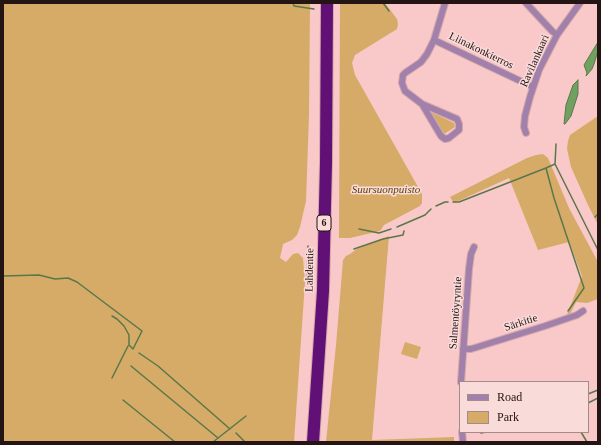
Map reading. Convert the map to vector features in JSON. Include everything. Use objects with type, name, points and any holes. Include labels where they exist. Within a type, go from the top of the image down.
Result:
[{"type":"highway","name":"Lahdentie","points":[[313,442],[323,291],[326,163],[327,3]]},
{"type":"street","name":"Liinakonkierros","points":[[446,3],[434,40],[533,86]]},
{"type":"street","points":[[526,3],[557,35]]},
{"type":"street","name":"Ravilankaari","points":[[526,134],[524,127],[525,116],[539,70],[557,35],[580,3]]},
{"type":"street","points":[[422,104],[440,136],[446,139],[457,132],[460,126],[457,119],[422,104],[405,92],[402,86],[402,79],[405,72],[424,59],[434,40]]},
{"type":"street","name":"Salmentöyryntie","points":[[461,381],[469,269],[471,254],[474,247]]},
{"type":"street","name":"Särkitie","points":[[463,350],[471,349],[545,326],[577,315],[583,311]]},
{"type":"green space","points":[[3,3],[310,3],[309,115],[306,201],[297,235],[292,240],[283,244],[280,258],[286,262],[293,254],[298,253],[303,258],[305,282],[294,442],[3,442]]},
{"type":"green space","name":"Suursuonpuisto","points":[[340,3],[385,3],[397,19],[397,29],[355,55],[352,63],[355,75],[422,194],[422,203],[420,206],[384,225],[380,231],[350,238],[339,238]]},
{"type":"green space","points":[[431,112],[454,123],[455,127],[444,134]]},
{"type":"green space","points":[[598,116],[598,225],[571,167],[567,149],[570,135]]},
{"type":"green space","points":[[543,154],[548,158],[569,208],[598,262],[598,299],[587,303],[576,302],[570,314],[567,315],[582,276],[569,242],[538,250],[509,178],[454,203],[450,197],[527,158]]},
{"type":"green space","points":[[389,236],[372,440],[454,437],[454,442],[326,442],[343,260],[346,256],[357,249]]},
{"type":"green space","points":[[405,342],[421,347],[417,359],[401,354]]},
{"type":"shaded area","points":[[598,42],[598,51],[594,64],[586,76],[587,73],[584,65]]},
{"type":"shaded area","points":[[578,80],[578,94],[571,116],[564,124],[566,105],[573,85]]},
{"type":"waterway","points":[[293,3],[294,6],[314,9]]},
{"type":"waterway","points":[[383,3],[389,11]]},
{"type":"waterway","points":[[556,144],[555,164],[598,250]]},
{"type":"waterway","points":[[555,164],[546,168],[554,198],[584,288],[568,311]]},
{"type":"waterway","points":[[453,202],[459,202],[546,168]]},
{"type":"waterway","points":[[436,206],[448,202]]},
{"type":"waterway","points":[[397,227],[425,215],[431,209]]},
{"type":"waterway","points":[[595,217],[598,214]]},
{"type":"waterway","points":[[359,229],[379,233],[391,229]]},
{"type":"waterway","points":[[354,249],[383,239],[403,235],[404,231]]},
{"type":"waterway","points":[[307,282],[308,246]]},
{"type":"waterway","points":[[3,276],[39,275],[55,279],[68,278],[77,282],[142,331],[133,349],[129,345],[129,335],[124,326],[112,316]]},
{"type":"waterway","points":[[112,378],[128,346]]},
{"type":"waterway","points":[[139,353],[158,366],[230,429]]},
{"type":"waterway","points":[[131,366],[218,438]]},
{"type":"waterway","points":[[589,394],[598,390]]},
{"type":"waterway","points":[[589,402],[598,398]]},
{"type":"waterway","points":[[123,400],[175,442]]},
{"type":"waterway","points":[[213,442],[246,416]]},
{"type":"waterway","points":[[236,433],[245,442]]},
{"type":"waterway","points":[[582,433],[587,442]]}]
